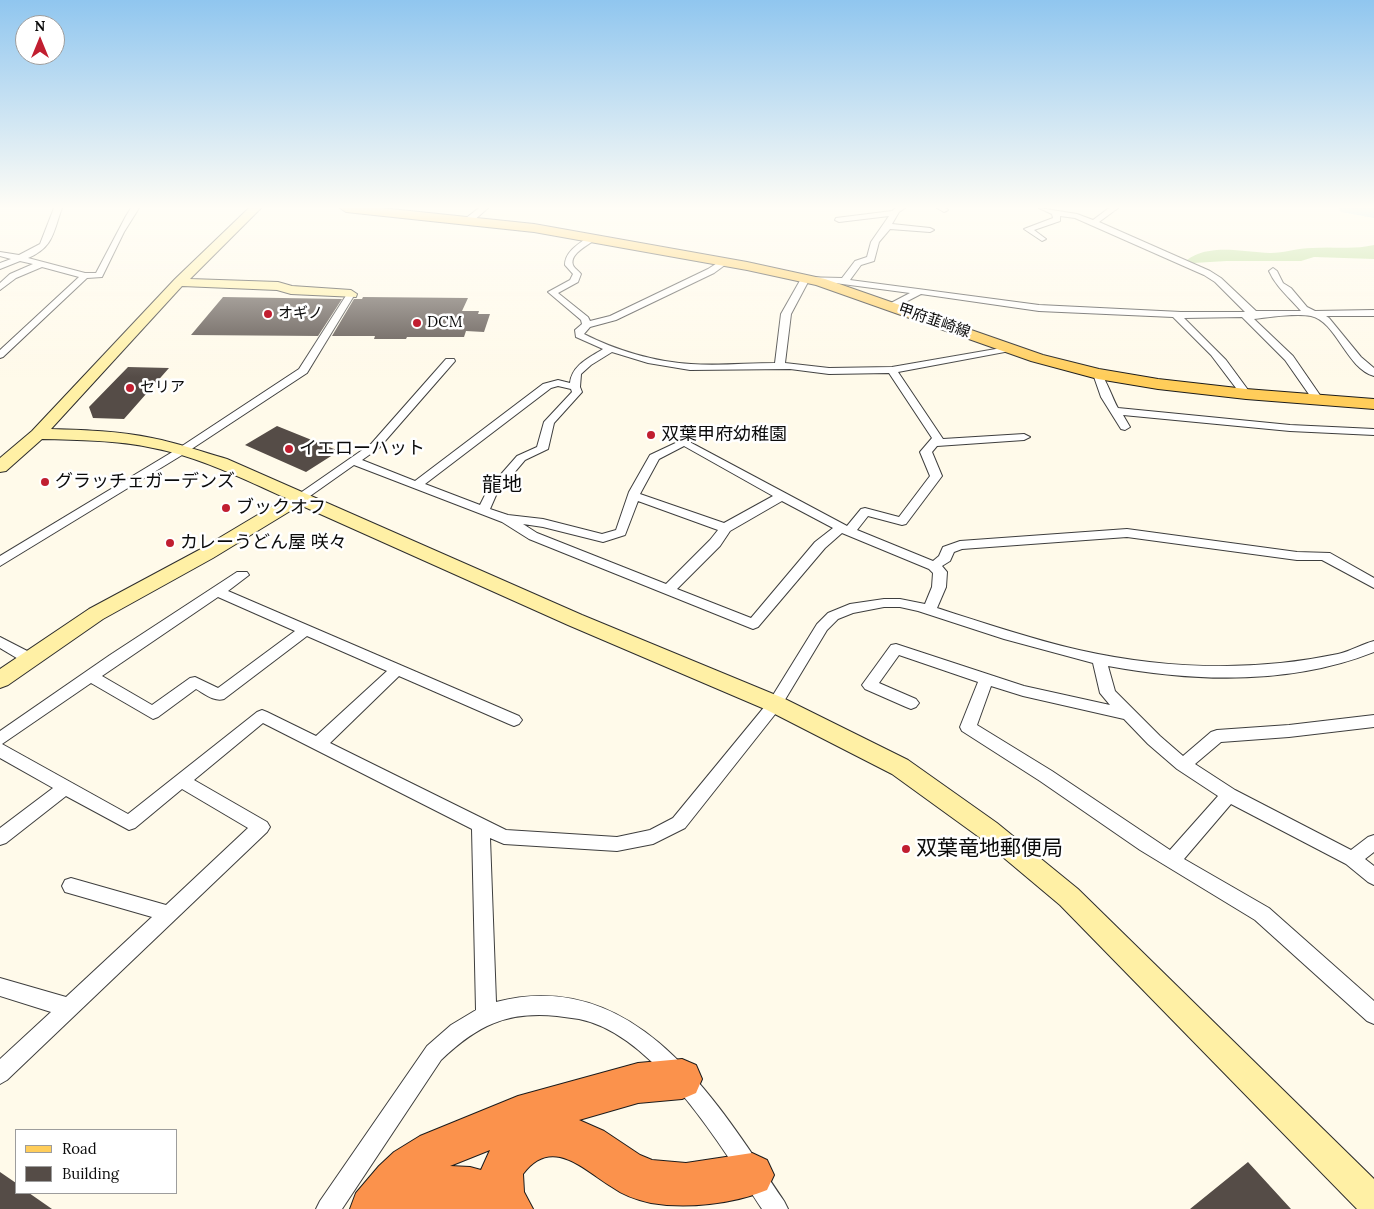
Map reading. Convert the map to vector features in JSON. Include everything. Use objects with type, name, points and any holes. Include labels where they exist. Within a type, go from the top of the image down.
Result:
[{"type":"highway","points":[[372,1209],[399,1177],[435,1151],[518,1117],[638,1083],[682,1079]]},
{"type":"highway","points":[[508,1206],[501,1184],[504,1166],[516,1149],[533,1139],[573,1138],[604,1155],[633,1176],[665,1184],[698,1184],[752,1175]]},
{"type":"highway","points":[[398,1209],[405,1203],[428,1191],[457,1187],[483,1191],[508,1206]]},
{"type":"main road","name":"甲府韮崎線","points":[[737,264],[805,279],[892,306],[1010,348],[1098,374],[1158,384],[1372,407]]},
{"type":"street","points":[[0,287],[13,276],[40,264]]},
{"type":"street","points":[[43,264],[85,276],[99,275],[105,264]]},
{"type":"street","points":[[0,467],[38,434],[198,264]]},
{"type":"street","points":[[569,264],[576,274],[574,282],[552,292],[585,319],[587,325]]},
{"type":"street","points":[[722,264],[613,318],[587,325],[580,330],[579,335],[594,343],[656,362],[690,368],[780,366],[829,371],[892,370],[1010,348]]},
{"type":"street","points":[[844,282],[850,270],[857,264]]},
{"type":"street","points":[[1184,264],[1208,273],[1218,280],[1289,358],[1319,401]]},
{"type":"street","points":[[1273,271],[1279,284],[1288,290],[1304,308],[1326,320],[1357,358],[1374,373]]},
{"type":"street","points":[[0,356],[22,333],[85,276]]},
{"type":"street","points":[[780,366],[786,314],[805,279],[844,282],[1039,308],[1176,315],[1250,316],[1374,313]]},
{"type":"street","points":[[0,562],[183,450],[303,371],[351,294],[291,290],[278,286],[180,282]]},
{"type":"street","points":[[892,306],[919,292]]},
{"type":"street","points":[[1176,315],[1206,342],[1230,369],[1246,394]]},
{"type":"street","points":[[483,510],[492,492],[521,458],[542,449],[549,422],[577,392],[575,387],[576,373],[587,363],[610,348]]},
{"type":"street","points":[[0,680],[96,614],[206,554],[299,498],[375,446],[450,361]]},
{"type":"street","points":[[353,461],[506,519],[533,536],[753,624],[820,545],[845,530],[865,512],[902,521],[936,476],[926,452],[938,438],[892,370]]},
{"type":"street","points":[[1098,374],[1106,397],[1125,427]]},
{"type":"street","points":[[417,485],[547,386],[558,383],[575,387]]},
{"type":"street","points":[[1115,411],[1290,428],[1374,432]]},
{"type":"street","points":[[38,434],[122,438],[154,443],[183,450],[254,476],[299,498],[575,620],[775,704],[900,767],[988,830],[1054,885],[1369,1188]]},
{"type":"street","points":[[934,443],[1024,437]]},
{"type":"street","points":[[506,519],[543,523],[603,538],[621,532],[634,496],[654,457],[684,442],[845,530],[934,566],[940,572],[939,586],[929,610]]},
{"type":"street","points":[[634,496],[725,528]]},
{"type":"street","points":[[668,590],[715,543],[725,528],[782,496]]},
{"type":"street","points":[[934,566],[945,558],[948,550],[960,545],[1127,533],[1297,556],[1324,556],[1374,584]]},
{"type":"street","points":[[0,739],[242,574]]},
{"type":"street","points":[[216,592],[514,720]]},
{"type":"street","points":[[0,750],[64,788],[129,823],[262,716],[504,837],[617,844],[653,837],[679,823],[775,704],[822,627],[833,616],[850,609],[884,603],[900,603],[929,610],[1009,636],[1098,659],[1138,666],[1241,672],[1297,666],[1344,658],[1374,646]]},
{"type":"street","points":[[91,676],[153,713],[195,682],[220,695],[306,630]]},
{"type":"street","points":[[0,642],[30,659]]},
{"type":"street","points":[[911,703],[870,685],[896,649],[1023,691],[1127,714]]},
{"type":"street","points":[[1098,659],[1108,693],[1154,740],[1183,765],[1229,795],[1352,859],[1374,877]]},
{"type":"street","points":[[318,744],[397,670]]},
{"type":"street","points":[[986,680],[968,727],[1046,776],[1146,846],[1262,914],[1374,1014]]},
{"type":"street","points":[[1183,765],[1217,736],[1289,731],[1374,721]]},
{"type":"street","points":[[0,1073],[261,827],[182,781]]},
{"type":"street","points":[[0,838],[64,788]]},
{"type":"street","points":[[1172,860],[1229,795]]},
{"type":"street","points":[[481,826],[486,1013]]},
{"type":"street","points":[[1352,859],[1374,842]]},
{"type":"street","points":[[72,886],[169,914]]},
{"type":"street","points":[[0,987],[70,1008]]},
{"type":"street","points":[[328,1209],[434,1053],[456,1031],[486,1013],[522,1005],[557,1004],[584,1010],[619,1025],[657,1051],[721,1124],[752,1175],[776,1209]]},
{"type":"building","name":"オギノ","points":[[223,297],[342,299],[318,336],[191,335]]},
{"type":"building","name":"DCM","points":[[363,297],[468,298],[462,311],[479,311],[478,314],[490,314],[484,332],[466,331],[464,337],[374,339],[375,336],[332,336],[354,299],[362,299]]},
{"type":"building","name":"セリア","points":[[128,367],[169,368],[124,419],[93,418],[89,407]]},
{"type":"building","name":"イエローハット","points":[[277,426],[339,451],[306,472],[245,445]]},
{"type":"building","points":[[1248,1162],[1291,1209],[1190,1209]]},
{"type":"building","points":[[0,1172],[15,1182],[15,1194],[30,1194],[52,1209],[0,1209]]},
{"type":"place","name":"オギノ","points":[[268,314]]},
{"type":"place","name":"DCM","points":[[417,323]]},
{"type":"place","name":"セリア","points":[[130,388]]},
{"type":"place","name":"双葉甲府幼稚園","points":[[651,435]]},
{"type":"place","name":"イエローハット","points":[[289,449]]},
{"type":"place","name":"グラッチェガーデンズ","points":[[45,482]]},
{"type":"place","name":"ブックオフ","points":[[226,508]]},
{"type":"place","name":"カレーうどん屋 咲々","points":[[170,543]]},
{"type":"place","name":"双葉竜地郵便局","points":[[906,849]]},
{"type":"district","name":"龍地","points":[[502,485]]}]
